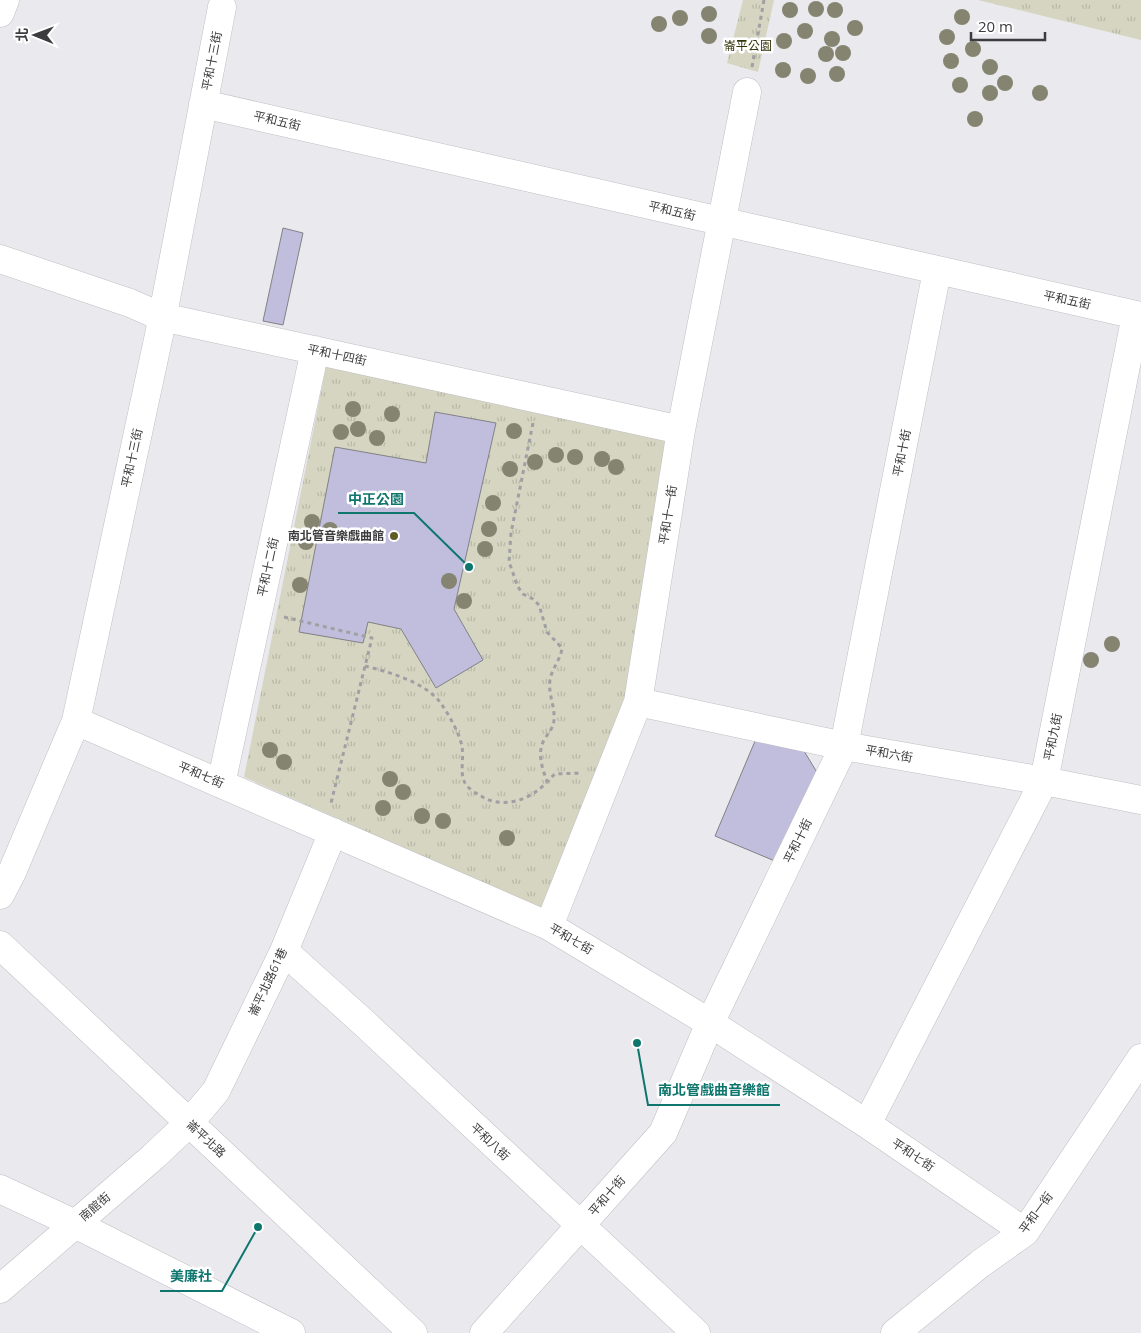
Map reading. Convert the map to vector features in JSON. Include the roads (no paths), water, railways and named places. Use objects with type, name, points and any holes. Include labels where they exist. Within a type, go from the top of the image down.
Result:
[{"type":"street","points":[[0,13],[5,0]]},
{"type":"street","name":"平和十三街","points":[[0,895],[12,872],[76,721],[162,317],[222,7]]},
{"type":"street","name":"平和十一街","points":[[549,926],[638,702],[681,430],[747,92]]},
{"type":"street","name":"平和五街","points":[[203,104],[1139,316]]},
{"type":"street","name":"平和十四街","points":[[0,259],[162,317],[681,430]]},
{"type":"street","name":"平和十街","points":[[484,1333],[663,1133],[710,1023],[844,746],[937,271]]},
{"type":"street","name":"平和九街","points":[[868,1124],[1044,781],[1139,316]]},
{"type":"street","name":"平和十二街","points":[[221,784],[315,350]]},
{"type":"street","name":"平和六街","points":[[638,702],[844,746],[1141,800]]},
{"type":"street","name":"平和七街","points":[[76,721],[221,784],[336,819],[549,926],[710,1023],[868,1124],[1026,1232]]},
{"type":"street","name":"崙平北路61巷","points":[[189,1123],[216,1091],[284,951],[336,819]]},
{"type":"street","name":"崙平北路","points":[[0,945],[413,1333]]},
{"type":"street","name":"平和八街","points":[[284,951],[364,1023],[696,1333]]},
{"type":"street","name":"平和一街","points":[[895,1333],[980,1264],[1026,1232],[1141,1058]]},
{"type":"street","name":"南館街","points":[[0,1289],[189,1123]]},
{"type":"street","points":[[0,1189],[75,1224],[291,1333]]},
{"type":"place","name":"南北管音樂戲曲館","points":[[394,536]]},
{"type":"place","name":"中正公園","points":[[469,567]]},
{"type":"place","name":"南北管戲曲音樂館","points":[[637,1043]]},
{"type":"place","name":"美廉社","points":[[258,1227]]},
{"type":"park label","name":"崙平公園","points":[[748,46]]}]
